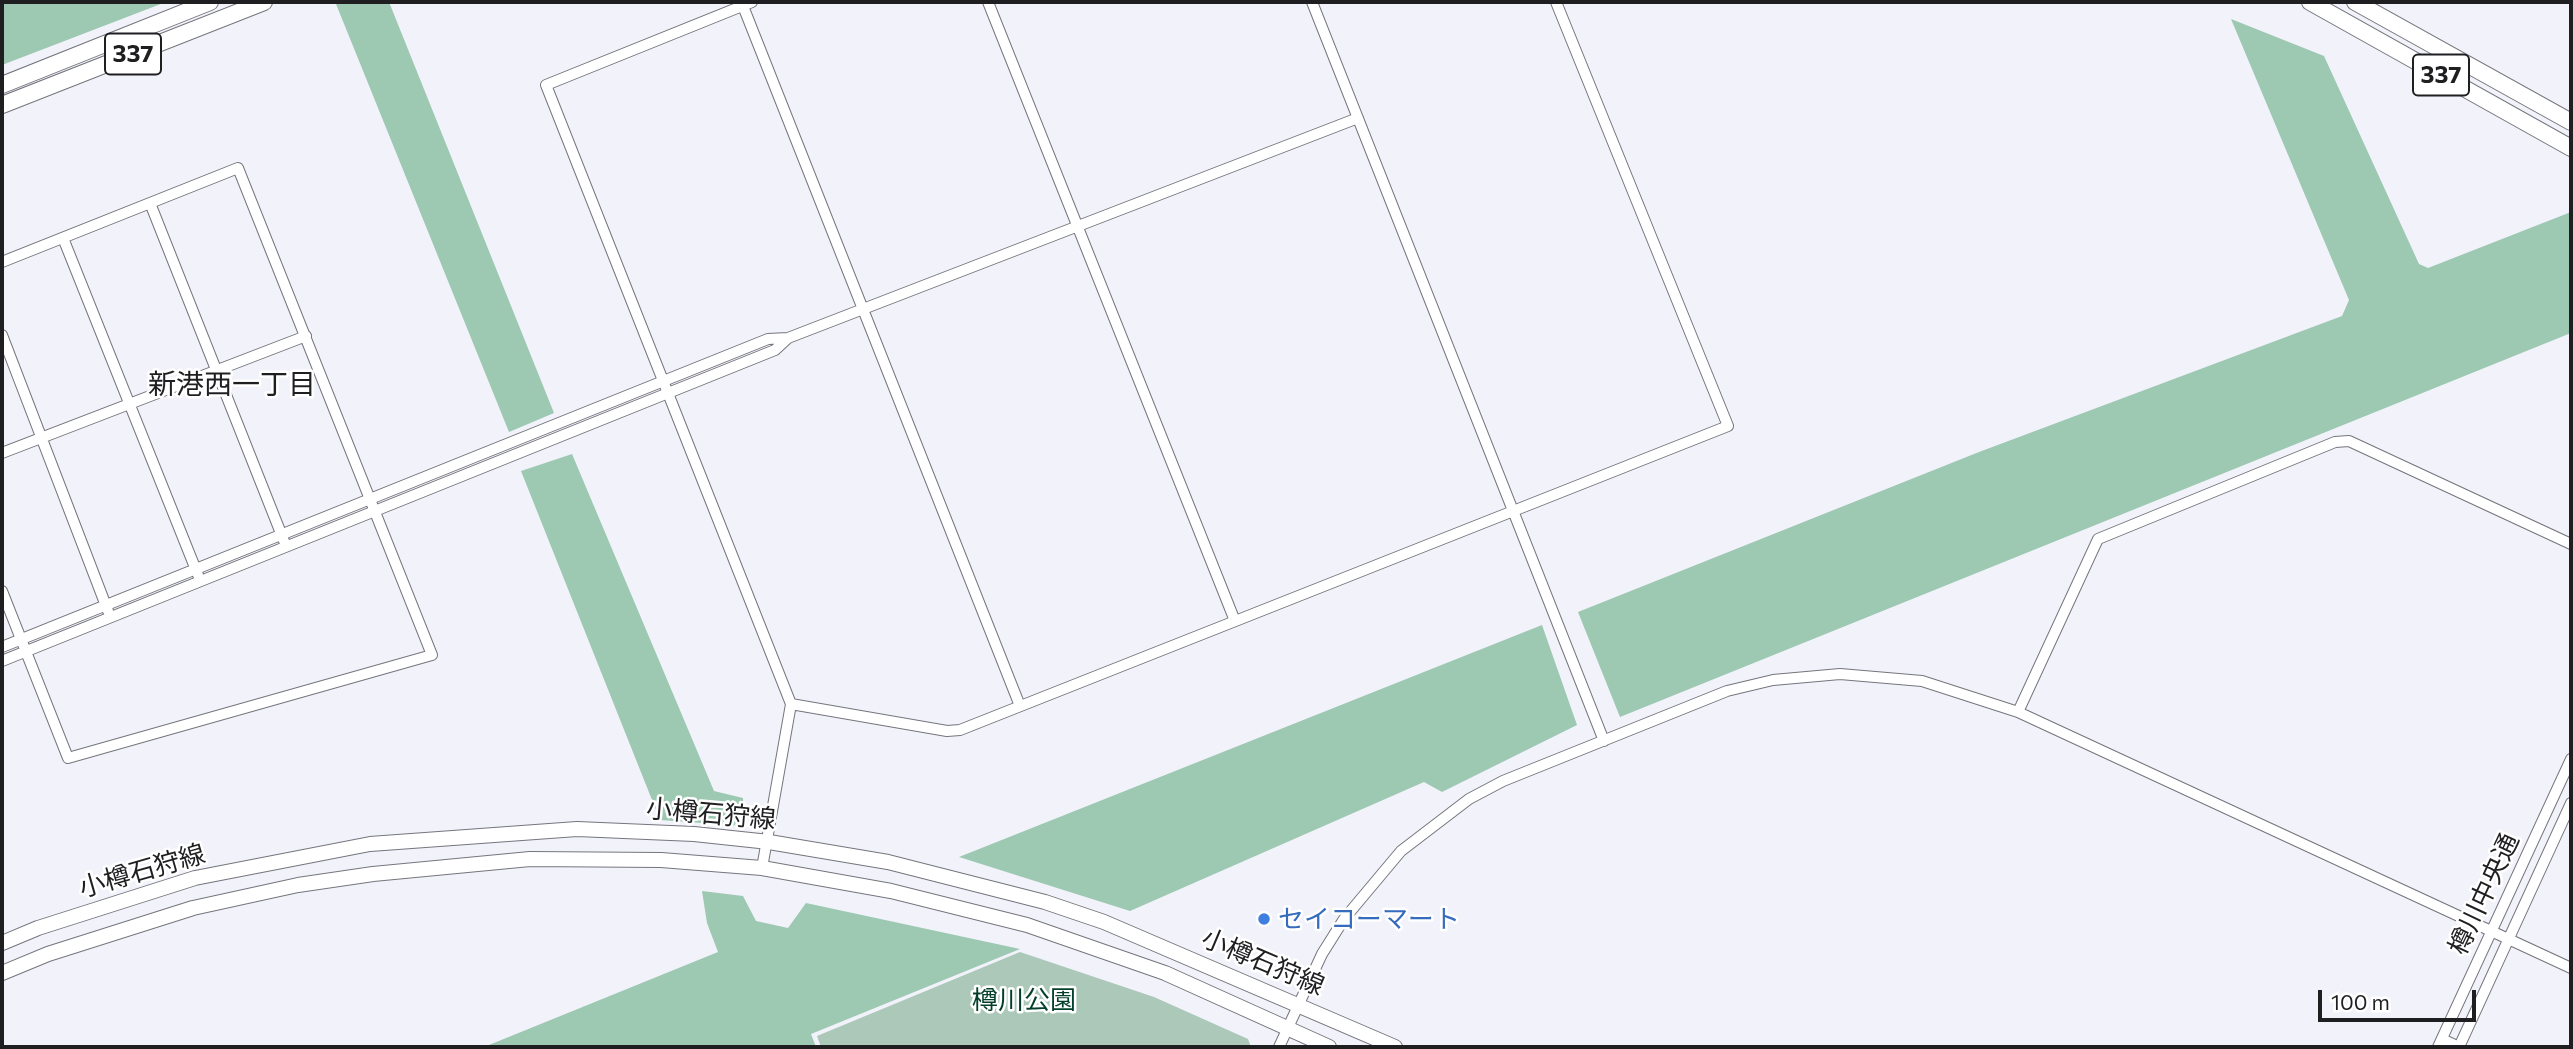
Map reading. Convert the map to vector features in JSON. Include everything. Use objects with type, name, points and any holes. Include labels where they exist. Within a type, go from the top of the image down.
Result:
[{"type":"highway","name":"337","points":[[2,85],[210,2]]},
{"type":"highway","name":"337","points":[[2,105],[264,2]]},
{"type":"highway","name":"337","points":[[2310,2],[2571,148]]},
{"type":"highway","name":"337","points":[[2355,2],[2571,122]]},
{"type":"main road","name":"小樽石狩線","points":[[2,943],[38,928],[195,878],[370,844],[577,829],[694,834],[769,842],[888,862],[1045,902],[1104,922],[1299,1003],[1395,1047]]},
{"type":"main road","name":"小樽石狩線","points":[[2,974],[48,954],[192,908],[298,885],[373,874],[530,859],[593,857],[762,869],[891,891],[1027,925],[1165,972],[1329,1047]]},
{"type":"street","points":[[988,2],[1235,621]]},
{"type":"street","points":[[1312,2],[1604,741]]},
{"type":"street","points":[[791,705],[960,730],[1728,426],[1556,2]]},
{"type":"street","points":[[762,869],[769,842],[791,705],[547,85],[748,4],[863,309],[1020,706]]},
{"type":"street","points":[[2,647],[768,340],[788,338],[1358,118]]},
{"type":"street","points":[[2,262],[239,168],[432,655],[68,758],[2,591]]},
{"type":"street","points":[[150,203],[286,547]]},
{"type":"street","points":[[63,238],[201,581]]},
{"type":"street","points":[[2,335],[44,437],[111,617]]},
{"type":"street","points":[[2,453],[306,336]]},
{"type":"street","points":[[2,661],[775,350],[788,338]]},
{"type":"street","points":[[2018,712],[2098,540],[2335,442],[2349,441],[2571,544]]},
{"type":"street","points":[[1279,1047],[1322,954],[1344,919],[1401,850],[1469,799],[1503,782],[1727,691],[1812,676],[1865,675],[1922,681],[2018,712],[2571,968]]},
{"type":"street","name":"樽川中央通","points":[[2440,1043],[2571,759]]},
{"type":"street","name":"樽川中央通","points":[[2459,1047],[2571,803]]},
{"type":"street","points":[[2440,1043],[2459,1047]]},
{"type":"green space","points":[[2,2],[166,2],[2,65]]},
{"type":"green space","points":[[389,2],[554,413],[509,432],[336,4]]},
{"type":"green space","points":[[2231,19],[2324,56],[2419,264],[2428,268],[2571,212],[2571,333],[1620,717],[1578,612],[1979,452],[2342,316],[2349,300]]},
{"type":"green space","points":[[572,454],[714,791],[743,798],[744,826],[660,820],[521,471]]},
{"type":"green space","points":[[1542,625],[1577,725],[1442,792],[1424,782],[1130,911],[959,857]]},
{"type":"green space","points":[[702,891],[743,896],[756,921],[788,928],[806,903],[1020,949],[811,1034],[816,1047],[484,1047],[718,952],[707,923]]},
{"type":"green space","name":"樽川公園","points":[[1020,952],[1154,997],[1248,1039],[1251,1047],[821,1047],[817,1036]]},
{"type":"place","name":"セイコーマート","points":[[1264,919]]},
{"type":"district","name":"新港西一丁目","points":[[232,385]]}]
